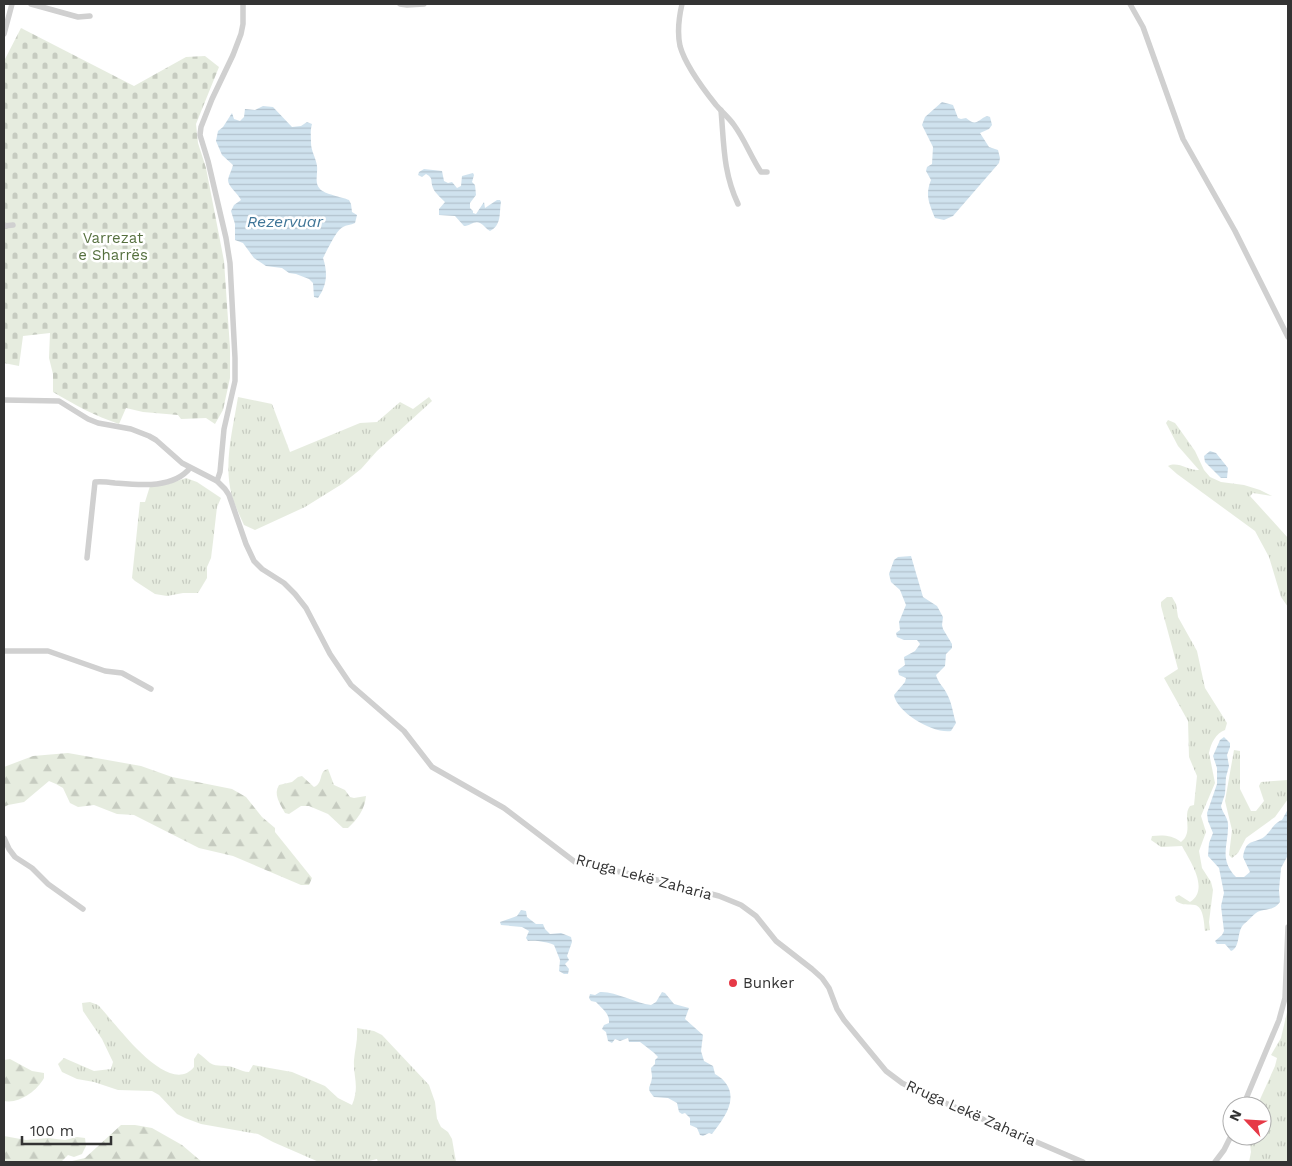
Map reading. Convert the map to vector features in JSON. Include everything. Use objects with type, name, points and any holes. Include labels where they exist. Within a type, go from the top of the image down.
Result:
[{"type":"street","points":[[4,34],[12,4]]},
{"type":"street","points":[[31,4],[78,17],[90,16]]},
{"type":"street","points":[[217,481],[220,472],[224,429],[235,381],[235,358],[230,263],[208,161],[200,135],[212,99],[241,34],[243,4]]},
{"type":"street","points":[[400,4],[407,6],[424,4]]},
{"type":"street","points":[[682,4],[678,25],[680,47],[696,77],[739,132],[751,157],[761,172],[767,172]]},
{"type":"street","points":[[1130,4],[1143,27],[1183,140],[1235,231],[1288,337]]},
{"type":"street","points":[[721,110],[728,181],[738,204]]},
{"type":"street","points":[[4,226],[13,225]]},
{"type":"street","name":"Rruga Lekë Zaharia","points":[[4,400],[53,400],[62,402],[88,419],[98,423],[131,429],[149,436],[190,468],[217,481],[225,488],[229,495],[254,561],[262,569],[284,583],[295,594],[306,608],[330,654],[351,685],[404,731],[432,767],[504,808],[575,862],[666,882],[719,896],[741,905],[756,916],[776,940],[822,978],[829,988],[837,1009],[844,1020],[886,1071],[902,1083],[1084,1162]]},
{"type":"street","points":[[88,558],[95,482],[164,483],[180,477],[190,468]]},
{"type":"street","points":[[4,651],[48,651],[105,672],[122,673],[151,689]]},
{"type":"street","points":[[4,838],[9,850],[15,857],[32,868],[48,884],[83,909]]},
{"type":"street","points":[[1247,1096],[1279,1020],[1285,998],[1288,927]]},
{"type":"street","points":[[1215,1162],[1226,1146]]},
{"type":"green space","name":"Varrezat e Sharrës","points":[[21,28],[134,86],[186,57],[205,56],[219,67],[196,124],[198,143],[206,168],[224,261],[230,348],[230,378],[223,410],[215,424],[206,418],[181,419],[178,415],[143,412],[126,408],[119,424],[93,414],[69,401],[53,392],[53,374],[49,358],[50,333],[23,336],[19,366],[4,363],[4,228],[7,223],[4,223],[4,61]]},
{"type":"green space","points":[[238,397],[272,404],[290,452],[360,423],[377,422],[400,402],[413,409],[429,397],[432,401],[377,451],[361,469],[342,484],[305,507],[255,530],[244,525],[233,500],[229,484],[230,446]]},
{"type":"green space","points":[[1168,420],[1175,423],[1178,427],[1210,477],[1221,482],[1244,485],[1272,496],[1253,493],[1250,496],[1288,538],[1288,607],[1281,597],[1269,557],[1255,531],[1168,466],[1180,465],[1199,470],[1178,446],[1166,423]]},
{"type":"green space","points":[[186,478],[197,482],[221,498],[217,507],[211,558],[207,567],[207,578],[198,593],[167,596],[155,594],[132,578],[140,502],[145,502],[150,486],[168,484]]},
{"type":"green space","points":[[1167,597],[1172,597],[1176,604],[1178,617],[1197,651],[1205,688],[1227,723],[1225,730],[1217,736],[1210,749],[1209,753],[1215,783],[1201,816],[1206,832],[1199,851],[1202,868],[1211,882],[1213,890],[1209,922],[1210,930],[1205,931],[1203,916],[1198,906],[1176,901],[1175,897],[1179,895],[1190,902],[1196,896],[1198,890],[1196,875],[1182,846],[1161,847],[1151,840],[1152,836],[1171,837],[1181,842],[1185,838],[1187,834],[1187,814],[1190,806],[1194,805],[1197,776],[1189,757],[1188,721],[1164,678],[1178,669],[1161,606],[1161,602]]},
{"type":"green space","points":[[1234,750],[1240,751],[1240,789],[1251,811],[1256,811],[1264,801],[1259,786],[1261,782],[1288,780],[1288,799],[1275,817],[1246,838],[1238,853],[1232,858],[1229,855],[1232,830],[1225,801]]},
{"type":"green space","points":[[68,753],[141,766],[172,777],[232,789],[246,797],[262,817],[275,828],[275,832],[312,878],[309,885],[301,885],[233,856],[199,848],[134,815],[117,814],[94,805],[78,807],[70,803],[63,788],[49,781],[24,802],[4,807],[4,767],[33,756]]},
{"type":"green space","points":[[328,769],[334,785],[345,790],[350,797],[366,796],[360,814],[348,828],[343,828],[328,814],[309,806],[301,806],[289,814],[285,813],[278,799],[277,788],[279,785],[292,782],[302,776],[314,787],[319,783],[323,772]]},
{"type":"green space","points":[[90,1002],[98,1005],[129,1041],[143,1054],[157,1066],[170,1073],[183,1074],[194,1067],[194,1059],[198,1053],[212,1064],[229,1066],[246,1072],[249,1072],[253,1065],[292,1072],[325,1086],[338,1098],[352,1105],[356,1092],[354,1060],[357,1028],[374,1031],[382,1035],[429,1085],[435,1102],[437,1119],[441,1127],[448,1132],[452,1139],[456,1162],[378,1162],[377,1159],[365,1162],[319,1162],[258,1134],[201,1124],[185,1118],[177,1114],[159,1095],[152,1091],[118,1090],[94,1082],[77,1079],[62,1072],[58,1064],[64,1058],[94,1071],[111,1069],[113,1062],[102,1039],[83,1011],[82,1003]]},
{"type":"green space","points":[[1288,1008],[1288,1162],[1249,1162],[1250,1146],[1272,1146],[1272,1096],[1262,1096],[1277,1058],[1271,1055],[1281,1038]]},
{"type":"green space","points":[[10,1059],[32,1071],[44,1073],[44,1078],[37,1088],[27,1096],[16,1100],[4,1101],[4,1060]]},
{"type":"green space","points":[[121,1125],[152,1128],[182,1145],[202,1162],[68,1162],[85,1158]]},
{"type":"green space","points":[[4,1136],[26,1140],[48,1138],[65,1140],[77,1137],[85,1138],[86,1146],[82,1154],[74,1157],[68,1155],[61,1162],[4,1162]]},
{"type":"water","points":[[942,102],[953,105],[958,118],[961,119],[966,118],[977,122],[987,116],[990,117],[992,125],[989,129],[980,133],[989,147],[998,150],[1000,158],[999,163],[953,216],[944,220],[935,218],[931,208],[928,190],[931,180],[926,171],[927,167],[932,164],[933,147],[922,125],[925,117]]},
{"type":"water","name":"Rezervuar","points":[[263,106],[273,107],[292,127],[301,126],[307,122],[312,124],[311,146],[317,166],[318,187],[322,191],[349,200],[352,212],[357,215],[355,223],[344,226],[337,232],[323,258],[326,279],[318,298],[314,297],[313,283],[309,279],[289,273],[282,268],[266,266],[254,258],[243,243],[235,240],[235,224],[231,211],[234,205],[241,200],[228,183],[233,165],[222,155],[216,141],[218,131],[232,113],[234,119],[240,121],[244,117],[245,109],[255,110]]},
{"type":"water","points":[[424,169],[442,171],[444,181],[452,182],[457,188],[461,186],[462,176],[473,173],[472,182],[475,185],[476,195],[470,203],[470,208],[476,214],[484,202],[485,208],[500,200],[500,214],[497,225],[490,231],[478,222],[464,226],[455,216],[439,215],[439,209],[445,202],[434,190],[430,177],[426,174],[422,177],[418,175]]},
{"type":"water","points":[[1210,451],[1216,453],[1228,468],[1227,478],[1221,478],[1205,462],[1204,456]]},
{"type":"water","points":[[911,556],[923,597],[937,606],[943,617],[943,629],[952,644],[952,648],[946,654],[945,666],[936,675],[949,697],[956,723],[951,731],[935,729],[917,721],[902,709],[894,695],[905,682],[906,678],[899,675],[898,670],[905,665],[904,657],[915,651],[920,644],[917,640],[904,640],[897,637],[896,633],[900,630],[899,622],[906,605],[900,590],[891,582],[889,574],[894,560],[898,557]]},
{"type":"water","points":[[1224,737],[1230,743],[1230,747],[1227,755],[1229,766],[1225,794],[1221,806],[1228,824],[1227,864],[1236,877],[1244,877],[1250,872],[1243,857],[1248,844],[1266,835],[1276,823],[1282,820],[1288,809],[1288,855],[1281,868],[1280,902],[1271,909],[1256,913],[1244,924],[1236,946],[1231,951],[1225,944],[1217,944],[1215,941],[1224,931],[1221,906],[1224,893],[1219,868],[1208,856],[1209,843],[1213,833],[1207,813],[1217,784],[1217,768],[1213,756],[1220,740]]},
{"type":"water","points":[[521,910],[526,911],[527,917],[536,924],[543,924],[550,934],[561,933],[571,937],[572,942],[567,956],[569,960],[565,964],[569,969],[568,974],[559,971],[560,960],[554,945],[528,941],[526,938],[529,931],[522,927],[501,925],[500,922],[517,916]]},
{"type":"water","points":[[600,992],[612,993],[651,1005],[656,1002],[662,992],[674,1004],[689,1008],[685,1019],[703,1035],[701,1051],[704,1061],[713,1066],[715,1074],[729,1088],[730,1102],[728,1109],[712,1134],[700,1135],[697,1128],[690,1125],[690,1118],[685,1113],[679,1112],[677,1103],[668,1098],[654,1097],[651,1094],[649,1089],[652,1077],[651,1068],[658,1057],[654,1053],[640,1042],[629,1042],[628,1038],[620,1041],[615,1039],[612,1043],[608,1041],[606,1032],[602,1029],[604,1025],[609,1023],[608,1016],[596,1002],[591,1001],[589,998],[590,994],[595,995]]},
{"type":"place","name":"Bunker","points":[[733,983]]}]
